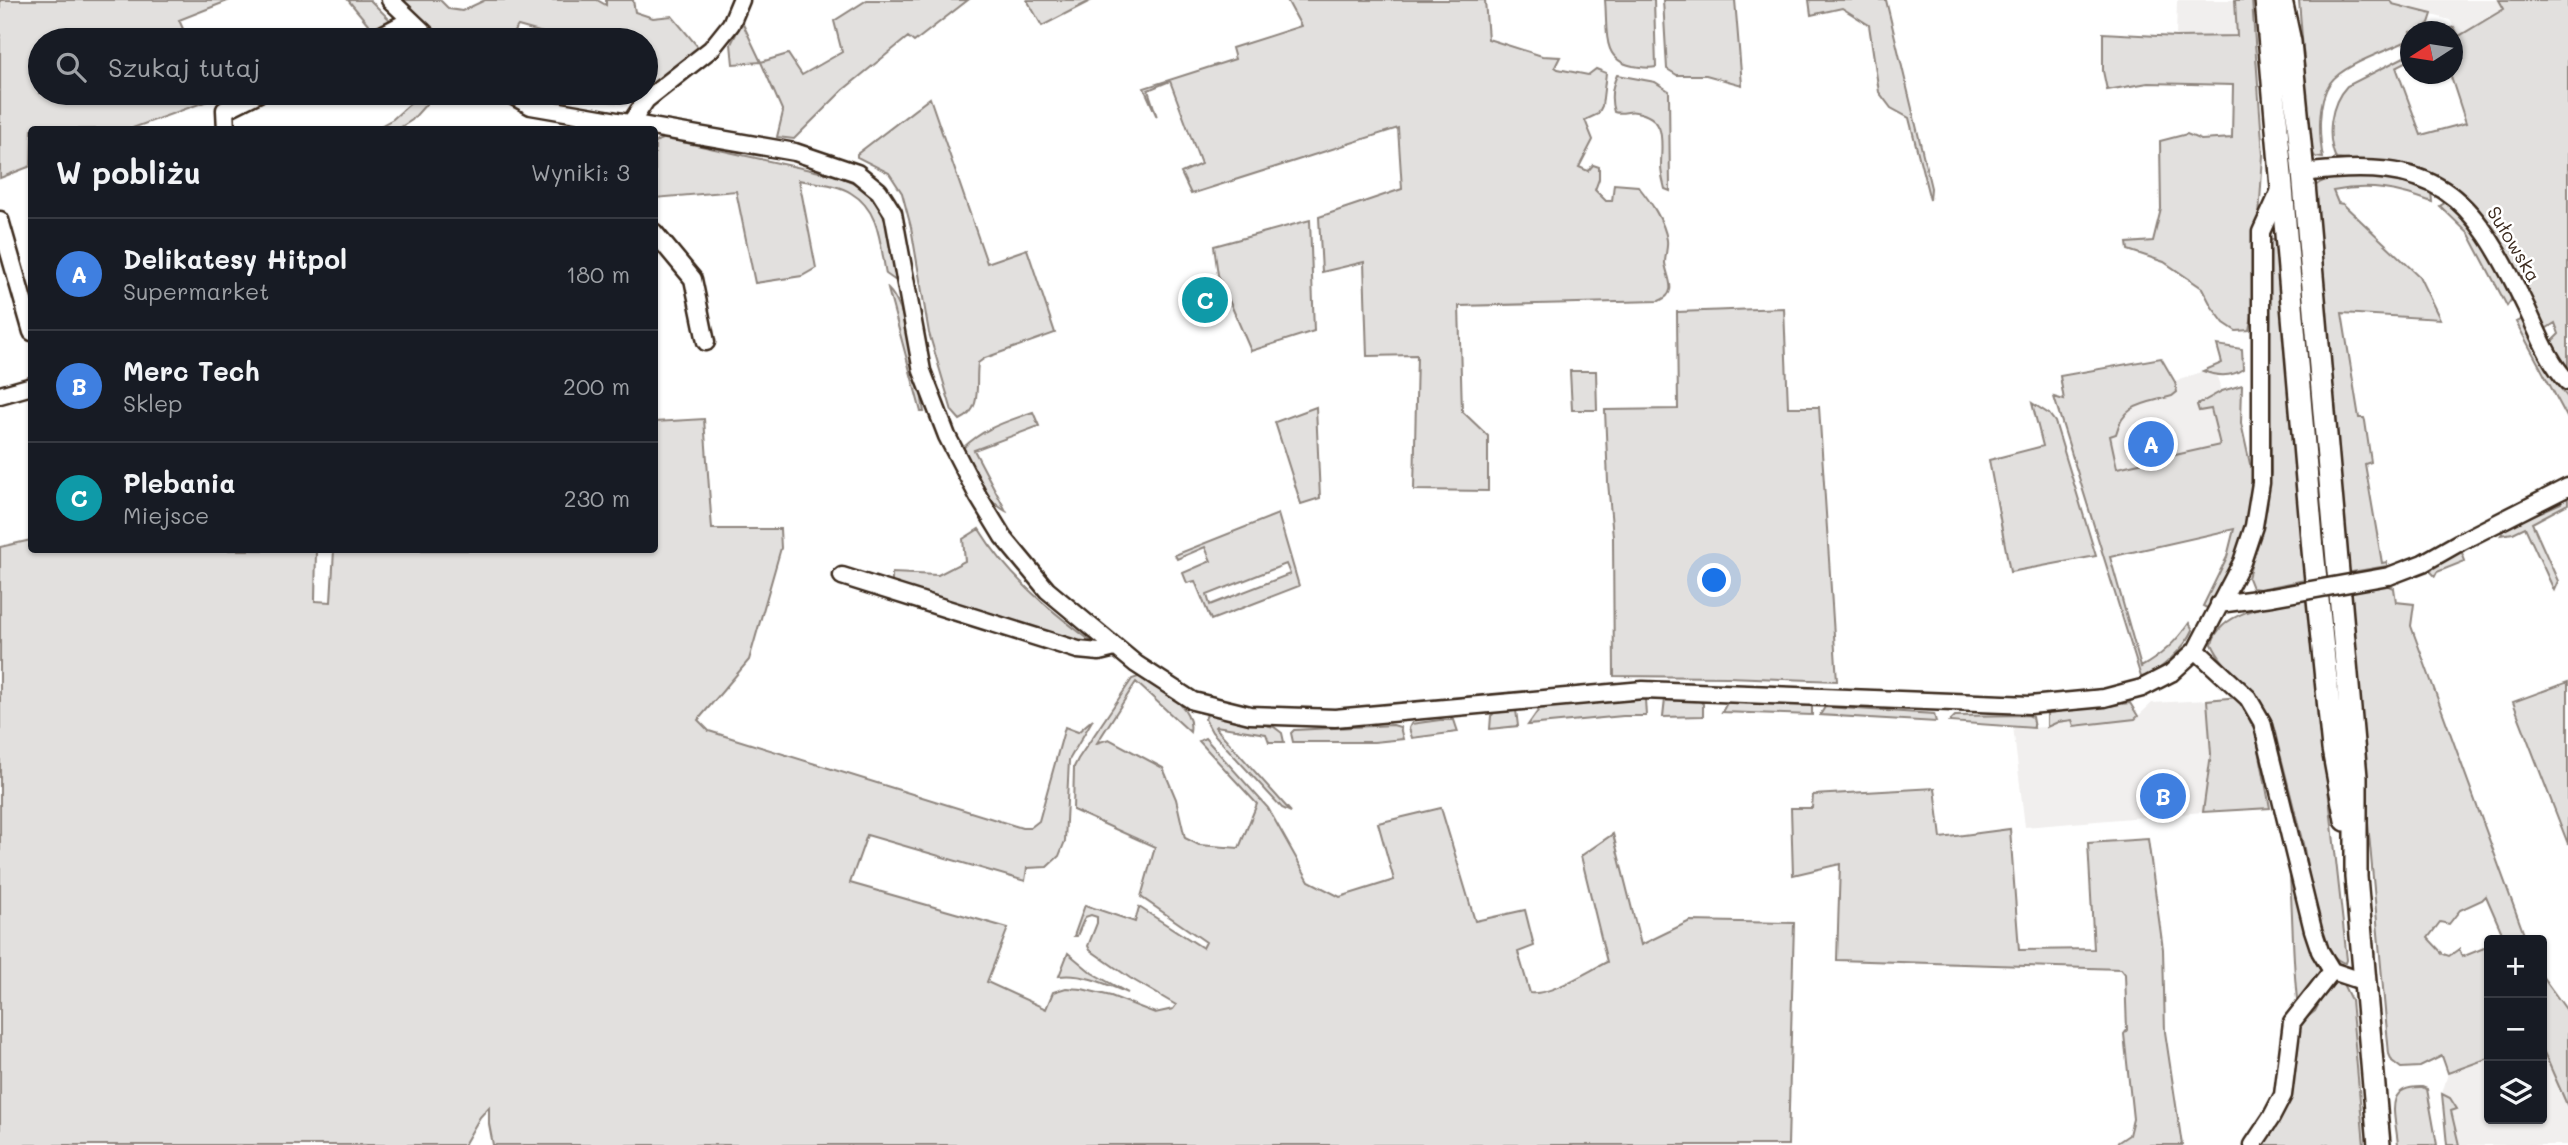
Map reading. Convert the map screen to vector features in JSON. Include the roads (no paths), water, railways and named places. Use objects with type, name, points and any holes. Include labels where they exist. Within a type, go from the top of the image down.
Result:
[{"type":"main road","points":[[2266,0],[2333,749],[2356,877]]},
{"type":"main road","points":[[2281,0],[2290,42],[2303,173],[2356,778],[2356,877],[2379,1145]]},
{"type":"street","points":[[390,0],[419,28]]},
{"type":"street","points":[[658,91],[711,49],[731,24],[741,0]]},
{"type":"street","points":[[395,28],[410,20]]},
{"type":"street","points":[[226,126],[225,110],[235,105]]},
{"type":"street","points":[[529,105],[640,126]]},
{"type":"street","points":[[630,124],[643,105]]},
{"type":"street","points":[[658,129],[795,152],[857,173],[879,191],[893,213],[922,371],[938,417],[1003,537],[1039,582],[1115,648],[1193,701],[1250,715],[1335,718],[1643,690],[2030,705],[2104,698],[2142,688],[2171,673],[2196,650],[2242,562],[2254,526],[2261,483],[2261,232],[2282,186]]},
{"type":"street","name":"Sułowska","points":[[2303,173],[2355,168],[2396,172],[2428,181],[2452,194],[2481,224],[2508,270],[2554,364],[2568,382]]},
{"type":"street","points":[[0,220],[28,318]]},
{"type":"street","points":[[658,237],[693,279],[706,342]]},
{"type":"street","points":[[0,396],[28,387]]},
{"type":"street","points":[[2219,604],[2389,576],[2423,563],[2568,487]]},
{"type":"street","points":[[842,576],[1078,650],[1099,652],[1115,648]]},
{"type":"street","points":[[2196,650],[2248,698],[2262,722],[2320,951],[2332,971],[2365,982]]},
{"type":"street","points":[[2253,1145],[2283,1095],[2292,1022],[2332,971]]},
{"type":"place","name":"Plebania","points":[[1205,300]]},
{"type":"place","name":"Delikatesy Hitpol","points":[[2151,444]]},
{"type":"place","name":"Merc Tech","points":[[2163,796]]}]
